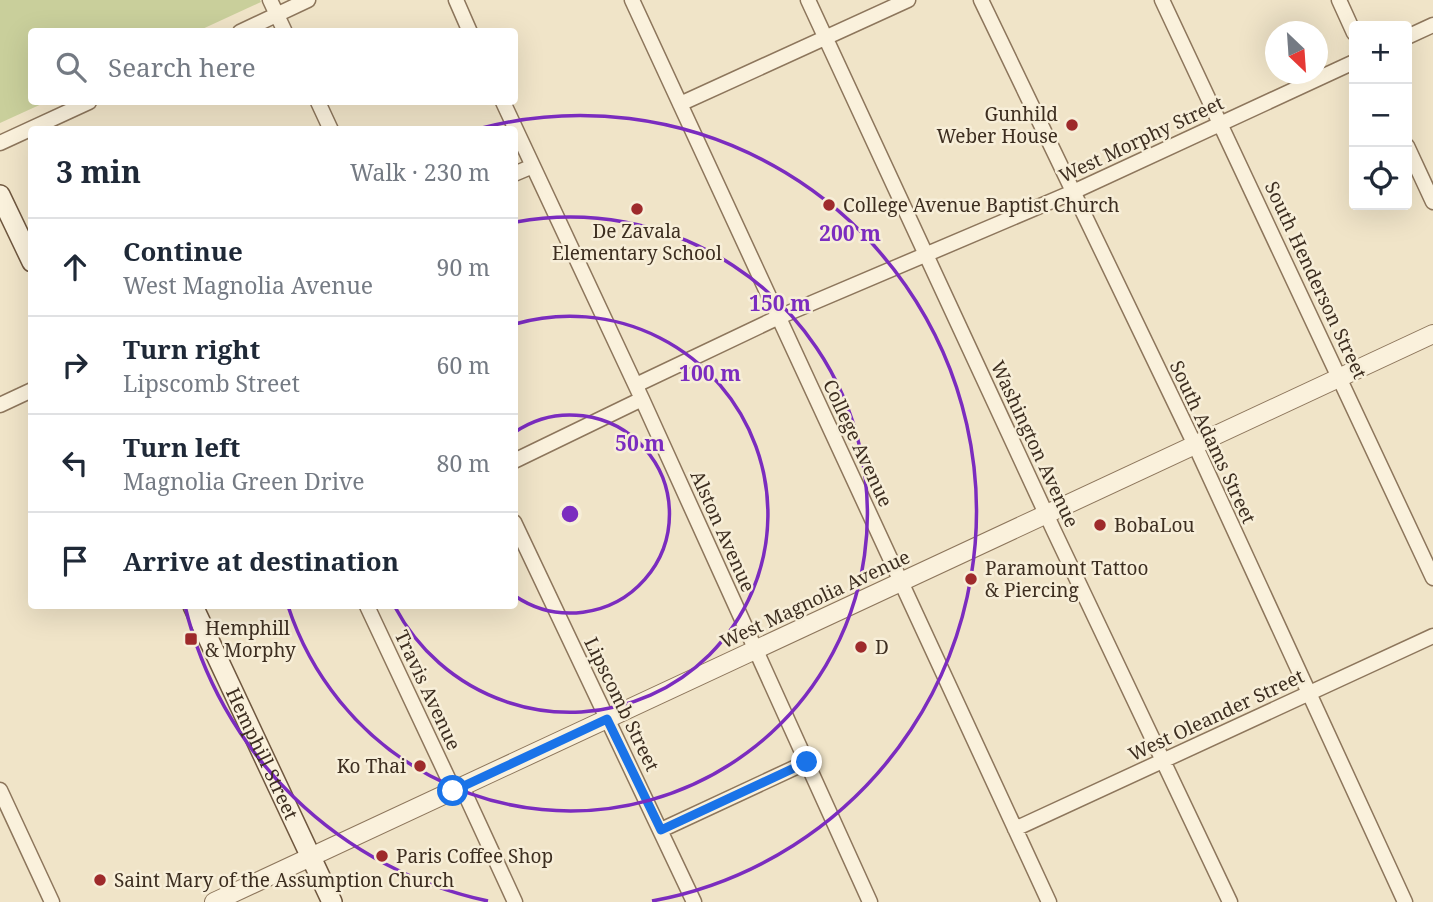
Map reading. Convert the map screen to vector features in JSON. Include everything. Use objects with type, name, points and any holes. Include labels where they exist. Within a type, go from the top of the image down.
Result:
[{"type":"main road","points":[[0,195],[28,254]]},
{"type":"main road","name":"Hemphill Street","points":[[196,609],[332,902]]},
{"type":"street","points":[[270,0],[283,28]]},
{"type":"street","points":[[248,28],[308,0]]},
{"type":"street","points":[[456,0],[468,28]]},
{"type":"street","name":"College Avenue","points":[[632,0],[1049,902]]},
{"type":"street","name":"Washington Avenue","points":[[807,0],[1230,902]]},
{"type":"street","points":[[680,104],[908,0]]},
{"type":"street","name":"South Adams Street","points":[[981,0],[1195,445],[1405,902]]},
{"type":"street","name":"South Henderson Street","points":[[1162,0],[1433,578]]},
{"type":"street","points":[[1339,0],[1349,22]]},
{"type":"street","points":[[1412,35],[1433,25]]},
{"type":"street","name":"West Morphy Street","points":[[636,385],[779,317],[1073,192],[1349,64]]},
{"type":"street","points":[[37,126],[82,105]]},
{"type":"street","points":[[319,105],[329,126]]},
{"type":"street","name":"Alston Avenue","points":[[504,105],[514,126]]},
{"type":"street","points":[[0,143],[28,130]]},
{"type":"street","name":"Alston Avenue","points":[[518,134],[636,385],[870,902]]},
{"type":"street","points":[[1407,147],[1433,202]]},
{"type":"street","points":[[518,172],[533,166]]},
{"type":"street","name":"West Magnolia Avenue","points":[[214,902],[1433,334]]},
{"type":"street","points":[[0,405],[28,392]]},
{"type":"street","points":[[518,459],[642,399]]},
{"type":"street","name":"Lipscomb Street","points":[[518,530],[694,902]]},
{"type":"street","name":"Travis Avenue","points":[[368,609],[515,902]]},
{"type":"street","name":"West Oleander Street","points":[[1015,829],[1433,636]]},
{"type":"street","points":[[661,830],[807,762]]},
{"type":"street","points":[[0,790],[52,902]]},
{"type":"green space","points":[[0,0],[261,2],[205,28],[28,28],[28,105],[39,105],[0,123]]},
{"type":"place","name":"Gunhild Weber House","points":[[1072,125]]},
{"type":"place","name":"College Avenue Baptist Church","points":[[829,205]]},
{"type":"place","name":"De Zavala Elementary School","points":[[637,209]]},
{"type":"place","name":"BobaLou","points":[[1100,525]]},
{"type":"place","name":"Paramount Tattoo & Piercing","points":[[971,579]]},
{"type":"place","name":"Hemphill & Morphy","points":[[191,639]]},
{"type":"place","name":"D","points":[[861,647]]},
{"type":"place","name":"Ko Thai","points":[[420,766]]},
{"type":"place","name":"Paris Coffee Shop","points":[[382,856]]},
{"type":"place","name":"Saint Mary of the Assumption Church","points":[[100,880]]},
{"type":"route","points":[[453,791],[607,719],[661,830],[807,762]]}]
